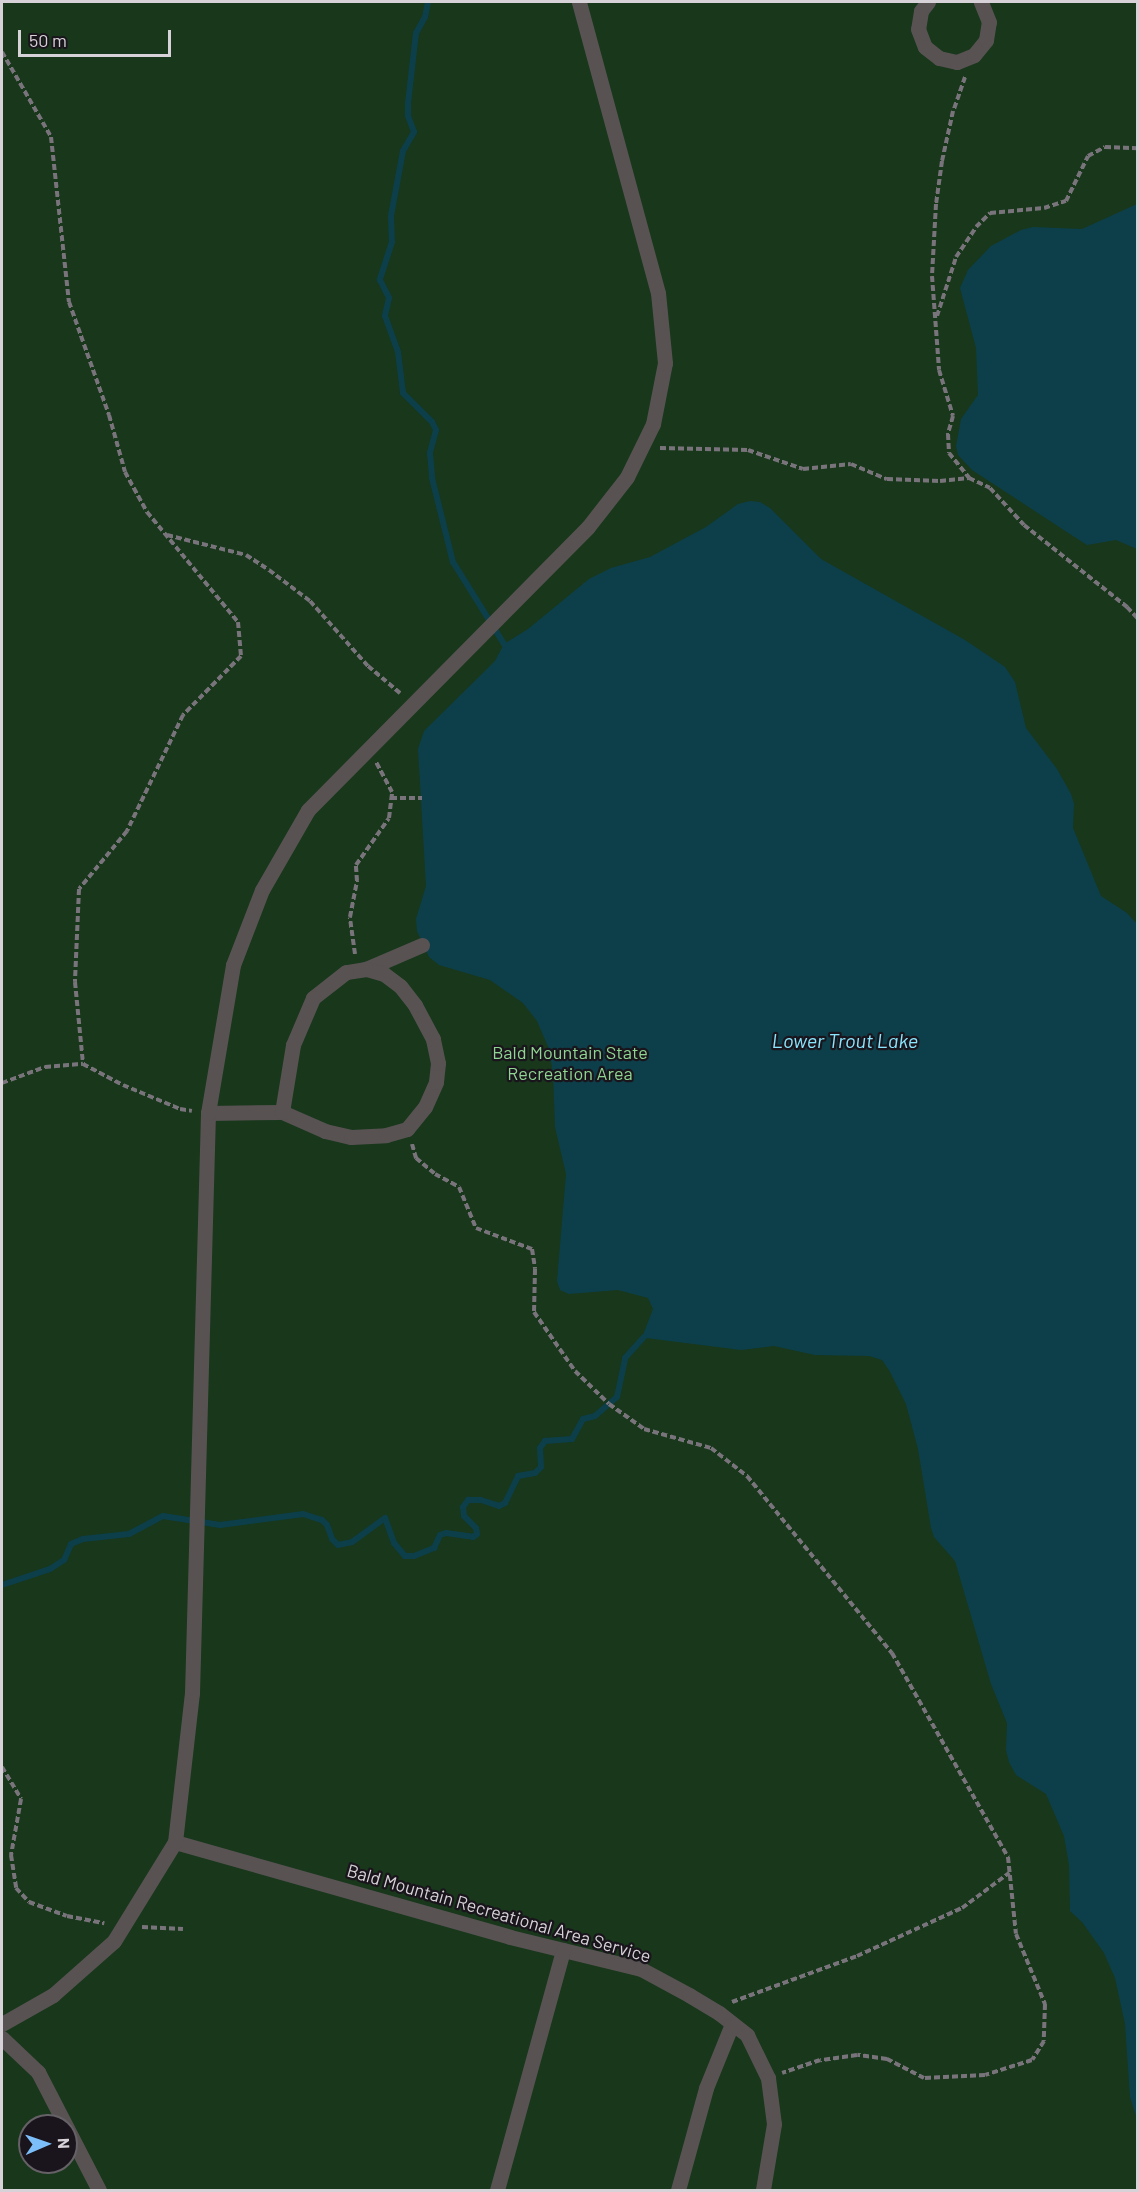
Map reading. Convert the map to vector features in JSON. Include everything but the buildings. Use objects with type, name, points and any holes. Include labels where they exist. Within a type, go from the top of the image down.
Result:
[{"type":"street","points":[[2,2024],[53,1995],[114,1941],[175,1842],[192,1693],[208,1113],[233,965],[262,890],[308,810],[588,527],[627,477],[653,424],[665,363],[658,293],[579,2]]},
{"type":"street","points":[[928,2],[921,11],[918,29],[925,47],[939,58],[957,62],[974,55],[986,40],[989,22],[981,2]]},
{"type":"street","points":[[282,1112],[293,1045],[313,998],[346,972],[366,969],[422,945]]},
{"type":"street","points":[[208,1113],[282,1112],[325,1131],[351,1137],[386,1135],[407,1129],[425,1107],[436,1082],[438,1063],[433,1039],[415,1005],[400,986],[384,974],[366,969]]},
{"type":"street","name":"Bald Mountain Recreational Area Service","points":[[175,1842],[563,1950],[641,1969],[712,2009],[747,2035],[768,2078],[774,2124],[763,2190]]},
{"type":"street","points":[[497,2190],[563,1950]]},
{"type":"street","points":[[678,2190],[706,2088],[732,2024]]},
{"type":"street","points":[[2,2038],[38,2072],[99,2190]]},
{"type":"path","points":[[2,52],[51,137],[69,302],[109,415],[125,472],[147,512],[238,622],[241,656],[183,715],[127,831],[79,889],[75,982],[83,1064]]},
{"type":"path","points":[[974,55],[953,111],[936,204],[932,276],[939,370],[953,416],[948,434],[949,453],[969,478],[990,488],[1024,525],[1120,602],[1137,619]]},
{"type":"path","points":[[936,320],[956,256],[976,227],[990,213],[1044,208],[1066,201],[1088,156],[1105,147],[1137,148]]},
{"type":"path","points":[[642,447],[748,450],[803,469],[851,464],[887,479],[940,482],[969,478]]},
{"type":"path","points":[[166,535],[246,555],[269,570],[310,601],[368,666],[412,703]]},
{"type":"path","points":[[366,969],[352,951],[350,917],[357,881],[356,865],[389,818],[392,792],[386,778],[367,749]]},
{"type":"path","points":[[391,798],[422,798]]},
{"type":"path","points":[[2,1083],[45,1067],[83,1064],[123,1085],[180,1109],[208,1113]]},
{"type":"path","points":[[407,1129],[416,1158],[435,1174],[459,1187],[476,1228],[532,1249],[536,1269],[534,1312],[575,1371],[609,1404],[644,1430],[711,1448],[747,1476],[804,1545],[892,1653],[1008,1857],[1016,1934],[1045,2004],[1044,2041],[1032,2060],[985,2075],[924,2078],[887,2059],[857,2055],[820,2060],[768,2078]]},
{"type":"path","points":[[2,1767],[21,1799],[11,1855],[16,1888],[29,1902],[67,1917],[123,1926],[183,1929]]},
{"type":"path","points":[[712,2009],[857,1956],[962,1908],[1010,1872]]},
{"type":"green space","name":"Bald Mountain State Recreation Area","points":[[2,2],[1137,2],[1137,2190],[2,2190]]},
{"type":"water","points":[[1137,204],[1137,549],[1116,540],[1087,545],[972,470],[958,455],[956,446],[961,419],[978,395],[976,348],[960,288],[968,270],[991,246],[1021,230],[1033,227],[1082,229]]},
{"type":"water","name":"Lower Trout Lake","points":[[750,501],[760,502],[770,508],[821,559],[965,640],[1005,667],[1015,682],[1026,728],[1057,769],[1071,794],[1074,804],[1073,828],[1101,896],[1127,913],[1137,924],[1137,2119],[1130,2097],[1125,2024],[1115,1978],[1104,1953],[1082,1922],[1070,1911],[1069,1865],[1064,1836],[1046,1794],[1016,1775],[1009,1762],[1006,1750],[1007,1723],[991,1684],[955,1561],[934,1537],[918,1449],[906,1404],[889,1370],[882,1360],[869,1356],[815,1355],[774,1346],[741,1350],[646,1338],[643,1335],[653,1309],[648,1298],[618,1290],[569,1294],[560,1290],[557,1281],[566,1174],[555,1127],[553,1073],[549,1049],[537,1021],[523,1003],[490,980],[439,965],[429,957],[417,931],[416,919],[426,886],[418,749],[424,731],[495,661],[504,644],[528,629],[589,579],[611,568],[650,557],[706,527],[738,504]]},
{"type":"waterway","points":[[428,2],[425,17],[416,33],[408,103],[408,116],[414,132],[403,151],[391,216],[392,242],[380,280],[389,298],[385,316],[398,352],[403,393],[432,422],[436,430],[430,453],[432,478],[453,562],[504,644]]},
{"type":"waterway","points":[[2,1585],[50,1569],[64,1560],[71,1544],[83,1539],[129,1534],[163,1516],[220,1525],[303,1514],[322,1520],[327,1525],[332,1539],[338,1545],[352,1542],[385,1518],[394,1543],[405,1556],[414,1556],[434,1548],[440,1535],[446,1533],[473,1537],[477,1534],[476,1528],[464,1516],[463,1507],[468,1500],[481,1500],[499,1506],[505,1503],[518,1476],[535,1473],[541,1467],[540,1448],[545,1441],[572,1439],[583,1419],[595,1416],[617,1397],[625,1358],[644,1337]]}]
